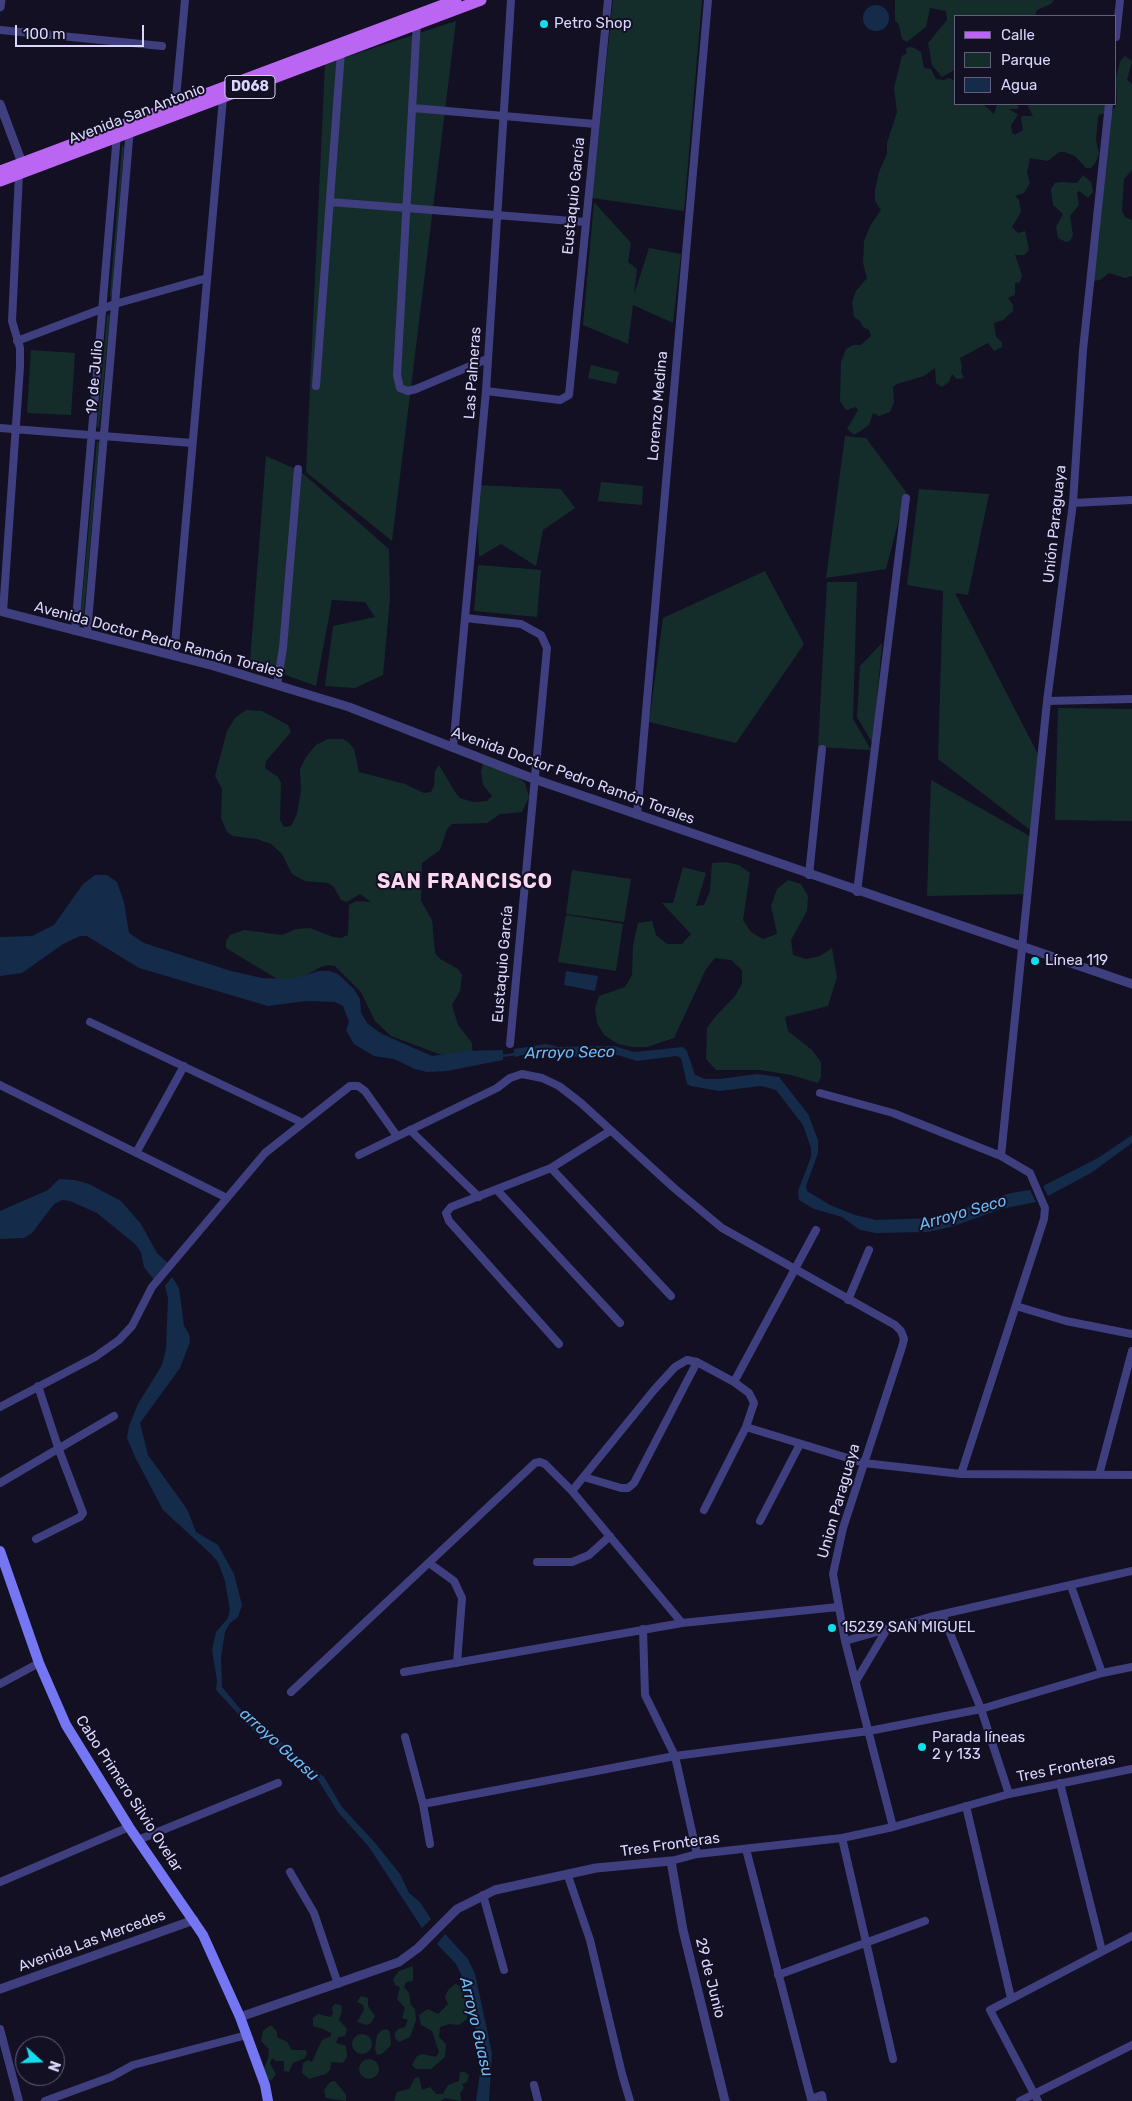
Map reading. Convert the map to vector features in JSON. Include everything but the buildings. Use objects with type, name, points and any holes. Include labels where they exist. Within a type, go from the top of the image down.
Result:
[{"type":"main road","name":"Avenida San Antonio","points":[[175,110],[222,98],[342,52],[417,20],[456,0]]},
{"type":"main road","name":"Avenida San Antonio","points":[[0,181],[20,169],[175,110],[417,20],[481,0]]},
{"type":"main road","name":"Avenida San Antonio","points":[[0,171],[20,169]]},
{"type":"main road","name":"Cabo Primero Silvio Ovelar","points":[[0,1551],[39,1663],[66,1725],[129,1827],[194,1920],[226,1981],[265,2085],[268,2101]]},
{"type":"street","points":[[0,7],[1,0]]},
{"type":"street","points":[[175,110],[185,0]]},
{"type":"street","name":"Las Palmeras","points":[[454,748],[486,391],[512,0]]},
{"type":"street","name":"Eustaquio García","points":[[486,391],[560,400],[570,395],[584,222],[608,0]]},
{"type":"street","name":"Lorenzo Medina","points":[[637,815],[708,0]]},
{"type":"street","points":[[1117,28],[1120,0]]},
{"type":"street","points":[[417,20],[397,375],[400,388],[408,392],[487,359]]},
{"type":"street","points":[[0,30],[162,46]]},
{"type":"street","points":[[316,386],[342,52]]},
{"type":"street","points":[[174,656],[222,98]]},
{"type":"street","points":[[0,104],[20,169],[12,321],[20,367],[1,612]]},
{"type":"street","name":"Unión Paraguaya","points":[[1001,1156],[1024,948],[1047,701],[1073,503],[1083,350],[1109,105]]},
{"type":"street","points":[[413,108],[595,124]]},
{"type":"street","name":"19 de Julio","points":[[87,634],[130,128]]},
{"type":"street","name":"19 de Julio","points":[[75,631],[117,132]]},
{"type":"street","points":[[330,202],[584,222]]},
{"type":"street","points":[[17,341],[115,304],[207,278]]},
{"type":"street","points":[[0,428],[192,443]]},
{"type":"street","points":[[277,685],[283,648],[298,469]]},
{"type":"street","points":[[857,892],[906,498]]},
{"type":"street","points":[[1073,503],[1132,500]]},
{"type":"street","name":"Avenida Doctor Pedro Ramón Torales","points":[[1,612],[174,656],[349,707],[534,779],[857,892],[1132,984]]},
{"type":"street","name":"Eustaquio García","points":[[465,618],[521,624],[541,635],[547,648],[510,1044]]},
{"type":"street","points":[[1047,701],[1132,699]]},
{"type":"street","points":[[809,875],[822,749]]},
{"type":"street","points":[[90,1022],[303,1123]]},
{"type":"street","points":[[136,1152],[184,1066]]},
{"type":"street","points":[[359,1155],[497,1088],[510,1078],[522,1074],[559,1086],[722,1228],[848,1300],[869,1250]]},
{"type":"street","points":[[0,1085],[227,1198]]},
{"type":"street","points":[[0,1407],[95,1357],[119,1340],[132,1326],[152,1287],[265,1153],[350,1086],[358,1086],[365,1091],[397,1136]]},
{"type":"street","points":[[820,1092],[893,1114],[1001,1156],[1030,1173],[1045,1208],[1044,1219],[961,1474]]},
{"type":"street","points":[[410,1130],[479,1197]]},
{"type":"street","points":[[559,1344],[449,1221],[446,1213],[451,1207],[551,1168],[610,1131]]},
{"type":"street","points":[[551,1168],[671,1296]]},
{"type":"street","points":[[497,1190],[620,1323]]},
{"type":"street","points":[[734,1382],[816,1230]]},
{"type":"street","name":"Union Paraguaya","points":[[848,1300],[895,1325],[901,1331],[904,1339],[843,1528],[832,1574],[845,1641],[893,1827]]},
{"type":"street","points":[[1016,1306],[1066,1321],[1132,1334]]},
{"type":"street","points":[[1099,1475],[1132,1351]]},
{"type":"street","points":[[572,1491],[654,1390],[675,1367],[687,1360],[697,1362],[734,1382],[749,1393],[754,1402],[746,1427],[704,1510]]},
{"type":"street","points":[[584,1477],[621,1488],[628,1488],[634,1483],[697,1362]]},
{"type":"street","points":[[36,1539],[80,1517],[83,1513],[59,1450],[38,1386]]},
{"type":"street","points":[[0,1483],[114,1416]]},
{"type":"street","points":[[746,1427],[864,1463],[961,1474],[1132,1475]]},
{"type":"street","points":[[760,1521],[800,1444]]},
{"type":"street","points":[[291,1692],[535,1463],[545,1464],[572,1491],[682,1623]]},
{"type":"street","points":[[537,1562],[572,1562],[589,1555],[610,1536]]},
{"type":"street","points":[[429,1563],[454,1581],[462,1598],[457,1663]]},
{"type":"street","points":[[845,1641],[887,1629],[1132,1571]]},
{"type":"street","points":[[1071,1586],[1102,1673]]},
{"type":"street","points":[[404,1672],[682,1623],[838,1607]]},
{"type":"street","points":[[942,1616],[981,1709],[1009,1794]]},
{"type":"street","points":[[643,1629],[645,1695],[675,1756],[697,1854]]},
{"type":"street","points":[[856,1681],[887,1629]]},
{"type":"street","points":[[0,1684],[39,1663]]},
{"type":"street","points":[[423,1804],[675,1756],[869,1731],[981,1709],[1102,1673],[1132,1667]]},
{"type":"street","points":[[405,1737],[423,1804],[430,1844]]},
{"type":"street","name":"Tres Fronteras","points":[[240,2017],[399,1962],[418,1948],[457,1909],[495,1890],[568,1876],[596,1868],[671,1861],[697,1854],[842,1838],[893,1827],[1009,1794],[1132,1769]]},
{"type":"street","points":[[138,1840],[278,1783]]},
{"type":"street","points":[[1060,1783],[1102,1950]]},
{"type":"street","points":[[966,1806],[1011,1998]]},
{"type":"street","points":[[0,1882],[129,1827]]},
{"type":"street","points":[[842,1838],[864,1942],[893,2059]]},
{"type":"street","points":[[746,1849],[811,2099],[822,2095],[823,2101]]},
{"type":"street","name":"29 de Junio","points":[[671,1861],[683,1930],[725,2101]]},
{"type":"street","points":[[290,1872],[314,1913],[338,1984]]},
{"type":"street","points":[[568,1876],[590,1940],[630,2101]]},
{"type":"street","points":[[483,1895],[504,1970]]},
{"type":"street","name":"Avenida Las Mercedes","points":[[0,1989],[194,1920]]},
{"type":"street","points":[[778,1975],[925,1921]]},
{"type":"street","points":[[1036,2098],[990,2010],[1132,1936]]},
{"type":"street","points":[[0,2029],[18,2101]]},
{"type":"street","points":[[45,2101],[111,2077],[133,2065],[246,2035]]},
{"type":"street","points":[[1020,2101],[1036,2098],[1132,2045]]},
{"type":"street","points":[[534,2085],[538,2101]]},
{"type":"green space","points":[[613,0],[702,0],[684,211],[592,198]]},
{"type":"green space","points":[[895,0],[1054,0],[1051,4],[1037,10],[1035,15],[954,15],[954,70],[942,77],[932,65],[928,43],[947,20],[946,11],[930,8],[926,27],[907,42],[902,39],[899,25],[895,20]]},
{"type":"green space","points":[[456,21],[392,541],[306,472],[325,64]]},
{"type":"green space","points":[[912,47],[921,52],[924,68],[931,69],[936,79],[944,80],[949,78],[954,80],[954,105],[984,105],[994,114],[997,105],[1018,105],[1018,109],[1009,109],[1018,115],[1011,125],[1012,133],[1015,135],[1023,130],[1022,116],[1033,116],[1028,105],[1112,105],[1107,114],[1100,114],[1098,117],[1096,140],[1099,153],[1096,162],[1091,168],[1086,168],[1075,156],[1065,152],[1059,152],[1048,161],[1030,158],[1027,173],[1030,183],[1024,193],[1015,196],[1019,200],[1021,212],[1012,227],[1018,233],[1025,231],[1029,250],[1024,255],[1015,255],[1022,275],[1020,282],[1015,283],[1015,295],[1008,298],[1013,305],[1013,311],[1003,320],[994,323],[996,337],[1002,342],[1002,347],[994,351],[988,343],[960,358],[961,372],[964,378],[957,379],[952,374],[949,382],[942,387],[936,383],[935,368],[924,376],[897,384],[893,387],[894,402],[890,412],[879,416],[873,413],[869,425],[853,434],[847,429],[858,410],[856,407],[846,410],[840,401],[841,362],[846,349],[853,345],[861,345],[871,336],[869,330],[863,327],[860,321],[854,317],[852,302],[856,291],[867,278],[863,263],[864,241],[870,226],[881,210],[875,201],[875,190],[879,172],[887,154],[887,143],[897,112],[894,88],[902,56],[907,53],[906,48]]},
{"type":"green space","points":[[1125,56],[1132,61],[1127,80],[1132,84],[1132,170],[1124,179],[1122,211],[1125,217],[1132,220],[1132,276],[1125,278],[1109,273],[1100,280],[1092,281],[1100,231],[1093,224],[1093,217],[1110,115],[1117,105],[1117,74],[1120,61]]},
{"type":"green space","points":[[122,145],[124,147],[112,295],[110,297]]},
{"type":"green space","points":[[1083,175],[1091,182],[1093,192],[1088,198],[1079,191],[1077,193],[1079,205],[1070,216],[1073,235],[1070,241],[1066,242],[1058,238],[1056,227],[1063,214],[1053,205],[1051,189],[1055,183],[1077,183]]},
{"type":"green space","points":[[594,202],[631,243],[628,262],[637,269],[634,295],[649,248],[681,254],[673,323],[633,305],[628,344],[583,325]]},
{"type":"green space","points":[[109,314],[99,428],[97,426],[107,315]]},
{"type":"green space","points":[[31,350],[75,353],[71,415],[27,413]]},
{"type":"green space","points":[[591,365],[619,372],[616,384],[588,378]]},
{"type":"green space","points":[[845,436],[866,438],[906,492],[886,569],[826,578]]},
{"type":"green space","points":[[97,441],[99,443],[83,624],[80,622]]},
{"type":"green space","points":[[266,456],[300,471],[389,549],[390,598],[383,675],[355,688],[325,686],[333,626],[375,617],[365,602],[332,600],[316,686],[250,662]]},
{"type":"green space","points":[[601,482],[643,486],[642,505],[598,501]]},
{"type":"green space","points":[[476,485],[561,489],[575,508],[543,530],[536,566],[501,544],[479,557]]},
{"type":"green space","points":[[919,489],[989,494],[968,595],[955,593],[1042,762],[1034,833],[938,759],[943,591],[907,585]]},
{"type":"green space","points":[[478,565],[541,570],[537,617],[474,611]]},
{"type":"green space","points":[[765,571],[804,644],[736,743],[649,722],[663,618]]},
{"type":"green space","points":[[827,582],[857,582],[853,719],[871,750],[818,747]]},
{"type":"green space","points":[[882,643],[873,744],[857,717],[860,666]]},
{"type":"green space","points":[[1058,708],[1132,709],[1132,821],[1055,820]]},
{"type":"green space","points":[[246,710],[262,711],[288,725],[291,732],[266,761],[265,768],[278,777],[281,783],[280,820],[284,827],[291,826],[297,814],[301,791],[300,769],[306,757],[316,745],[328,739],[343,739],[349,743],[354,749],[359,772],[405,784],[424,793],[431,792],[434,786],[435,771],[439,765],[460,798],[473,802],[487,801],[492,796],[483,785],[481,771],[483,764],[489,760],[501,765],[525,783],[529,797],[522,812],[500,814],[487,823],[452,824],[447,829],[440,850],[422,863],[421,901],[432,920],[435,953],[440,959],[458,969],[462,975],[460,991],[452,1005],[458,1025],[472,1043],[473,1058],[439,1054],[391,1036],[375,1021],[361,992],[335,966],[321,967],[287,985],[226,948],[226,941],[230,935],[244,930],[282,935],[296,929],[310,928],[333,937],[341,938],[348,935],[349,905],[356,901],[371,902],[360,894],[347,902],[341,900],[334,887],[328,883],[305,881],[292,874],[282,854],[271,844],[257,839],[233,836],[227,832],[221,818],[222,789],[215,776],[227,731],[235,718]]},
{"type":"green space","points":[[931,780],[1033,838],[1028,894],[927,896]]},
{"type":"green space","points":[[726,862],[739,865],[750,873],[743,920],[751,932],[763,939],[777,934],[771,906],[777,889],[788,880],[801,884],[808,896],[807,911],[791,940],[793,955],[806,959],[820,956],[832,948],[837,977],[828,1006],[785,1017],[788,1031],[812,1050],[821,1062],[821,1077],[818,1083],[791,1075],[761,1070],[716,1070],[706,1059],[707,1028],[735,996],[742,984],[742,970],[731,960],[715,958],[706,969],[674,1038],[647,1047],[632,1047],[618,1044],[604,1035],[597,1023],[595,1008],[599,996],[625,987],[632,975],[633,946],[638,923],[652,921],[656,935],[667,944],[682,944],[691,934],[662,903],[673,903],[683,867],[706,873],[696,906],[704,905],[710,891],[712,863]]},
{"type":"green space","points":[[572,870],[631,879],[624,922],[566,914]]},
{"type":"green space","points":[[566,915],[623,924],[616,971],[558,962]]},
{"type":"green space","points":[[413,1966],[413,1981],[406,1982],[404,1987],[409,1993],[411,2005],[415,2009],[416,2020],[410,2037],[399,2042],[395,2038],[395,2033],[398,2029],[405,2027],[408,2020],[402,2018],[405,2008],[397,1999],[400,1987],[395,1985],[393,1979],[399,1971]]},
{"type":"green space","points":[[455,1984],[462,1987],[469,1999],[467,2019],[459,2025],[449,2024],[440,2027],[439,2037],[446,2044],[445,2057],[431,2069],[416,2069],[412,2065],[417,2056],[422,2054],[436,2057],[439,2052],[432,2031],[421,2025],[419,2015],[428,2009],[438,2014],[448,2004],[445,1997],[448,1990]]},
{"type":"green space","points":[[361,1996],[368,1998],[368,2006],[375,2016],[371,2023],[366,2025],[357,2022],[364,2010],[363,2005],[357,2002]]},
{"type":"green space","points":[[335,2004],[341,2005],[342,2011],[339,2020],[347,2029],[345,2036],[338,2037],[336,2043],[346,2046],[347,2057],[343,2063],[331,2062],[330,2070],[326,2074],[309,2079],[302,2073],[303,2063],[308,2060],[312,2062],[322,2040],[331,2036],[331,2033],[313,2026],[313,2018],[318,2014],[330,2017],[333,2014],[332,2007]]},
{"type":"green space","points":[[272,2026],[277,2032],[277,2037],[287,2042],[292,2050],[306,2050],[307,2053],[305,2058],[293,2063],[289,2072],[284,2071],[284,2061],[276,2061],[272,2058],[270,2063],[276,2074],[271,2081],[267,2078],[264,2068],[268,2059],[269,2049],[261,2041],[263,2031]]},
{"type":"green space","points":[[387,2029],[390,2032],[391,2045],[382,2054],[377,2055],[375,2049],[377,2035],[382,2030]]},
{"type":"green space","points":[[362,2034],[369,2037],[372,2044],[369,2051],[362,2054],[355,2051],[352,2044],[355,2037]]},
{"type":"green space","points":[[369,2059],[376,2062],[379,2069],[376,2076],[369,2079],[362,2076],[359,2069],[362,2062]]},
{"type":"green space","points":[[460,2072],[465,2072],[469,2075],[467,2082],[462,2084],[464,2088],[460,2093],[461,2101],[445,2098],[441,2101],[394,2101],[397,2092],[409,2089],[415,2078],[419,2077],[422,2090],[430,2087],[436,2094],[443,2094],[448,2085],[459,2081]]},
{"type":"green space","points":[[335,2081],[346,2095],[346,2101],[326,2098],[324,2090],[330,2082]]},
{"type":"water","points":[[876,5],[885,9],[889,18],[885,27],[876,31],[867,27],[863,18],[867,9]]},
{"type":"water","points":[[95,875],[107,875],[117,882],[124,902],[129,933],[144,943],[231,971],[262,978],[291,979],[319,971],[330,971],[338,974],[354,989],[360,999],[361,1013],[368,1024],[382,1034],[432,1056],[464,1051],[503,1050],[503,1060],[447,1071],[427,1072],[415,1069],[394,1059],[374,1056],[354,1044],[346,1030],[349,1022],[343,1006],[335,1002],[306,1001],[268,1006],[139,968],[87,936],[80,936],[63,944],[22,973],[0,976],[0,937],[32,936],[54,925],[83,884]]},
{"type":"water","points":[[566,971],[598,976],[595,991],[564,985]]},
{"type":"water","points":[[546,1044],[559,1047],[614,1046],[634,1052],[683,1047],[687,1051],[695,1075],[705,1079],[757,1074],[779,1077],[808,1114],[818,1140],[818,1153],[806,1186],[807,1191],[830,1205],[855,1215],[876,1220],[935,1218],[1011,1193],[1030,1190],[1036,1202],[1001,1209],[954,1226],[928,1232],[876,1233],[860,1230],[842,1217],[814,1209],[799,1200],[798,1191],[811,1157],[811,1148],[803,1125],[776,1090],[761,1086],[719,1091],[691,1086],[687,1084],[681,1058],[676,1056],[637,1061],[618,1055],[584,1057],[523,1055],[514,1057],[514,1049]]},
{"type":"water","points":[[1132,1135],[1132,1143],[1091,1173],[1048,1196],[1043,1186],[1098,1158]]},
{"type":"water","points":[[59,1179],[75,1180],[89,1184],[121,1201],[141,1224],[157,1253],[168,1263],[154,1280],[144,1267],[141,1252],[135,1244],[97,1213],[70,1201],[62,1200],[54,1204],[32,1233],[24,1238],[0,1239],[0,1211],[48,1190]]},
{"type":"water","name":"arroyo Guasu","points":[[172,1277],[179,1288],[184,1326],[189,1334],[190,1342],[180,1368],[140,1423],[148,1455],[187,1509],[196,1532],[218,1545],[234,1574],[242,1605],[238,1617],[230,1623],[225,1632],[221,1657],[222,1687],[247,1717],[263,1724],[273,1736],[324,1777],[342,1807],[376,1844],[400,1874],[409,1893],[420,1902],[431,1919],[422,1928],[369,1847],[338,1812],[318,1780],[254,1731],[216,1690],[217,1680],[212,1650],[216,1632],[228,1618],[230,1610],[225,1581],[218,1562],[163,1510],[127,1438],[129,1426],[138,1404],[162,1365],[166,1349],[168,1298],[165,1286]]},
{"type":"water","name":"Arroyo Guasu","points":[[445,1934],[468,1959],[475,1974],[492,2053],[489,2101],[476,2101],[482,2059],[461,1974],[456,1964],[437,1944]]},
{"type":"waterway","name":"Arroyo Seco","points":[[501,1056],[516,1054]]},
{"type":"place","name":"Petro Shop","points":[[544,24]]},
{"type":"place","name":"Línea 119","points":[[1035,961]]},
{"type":"place","name":"15239 SAN MIGUEL","points":[[832,1628]]},
{"type":"place","name":"Parada líneas 2 y 133","points":[[922,1747]]},
{"type":"district","name":"SAN FRANCISCO","points":[[465,882]]}]
